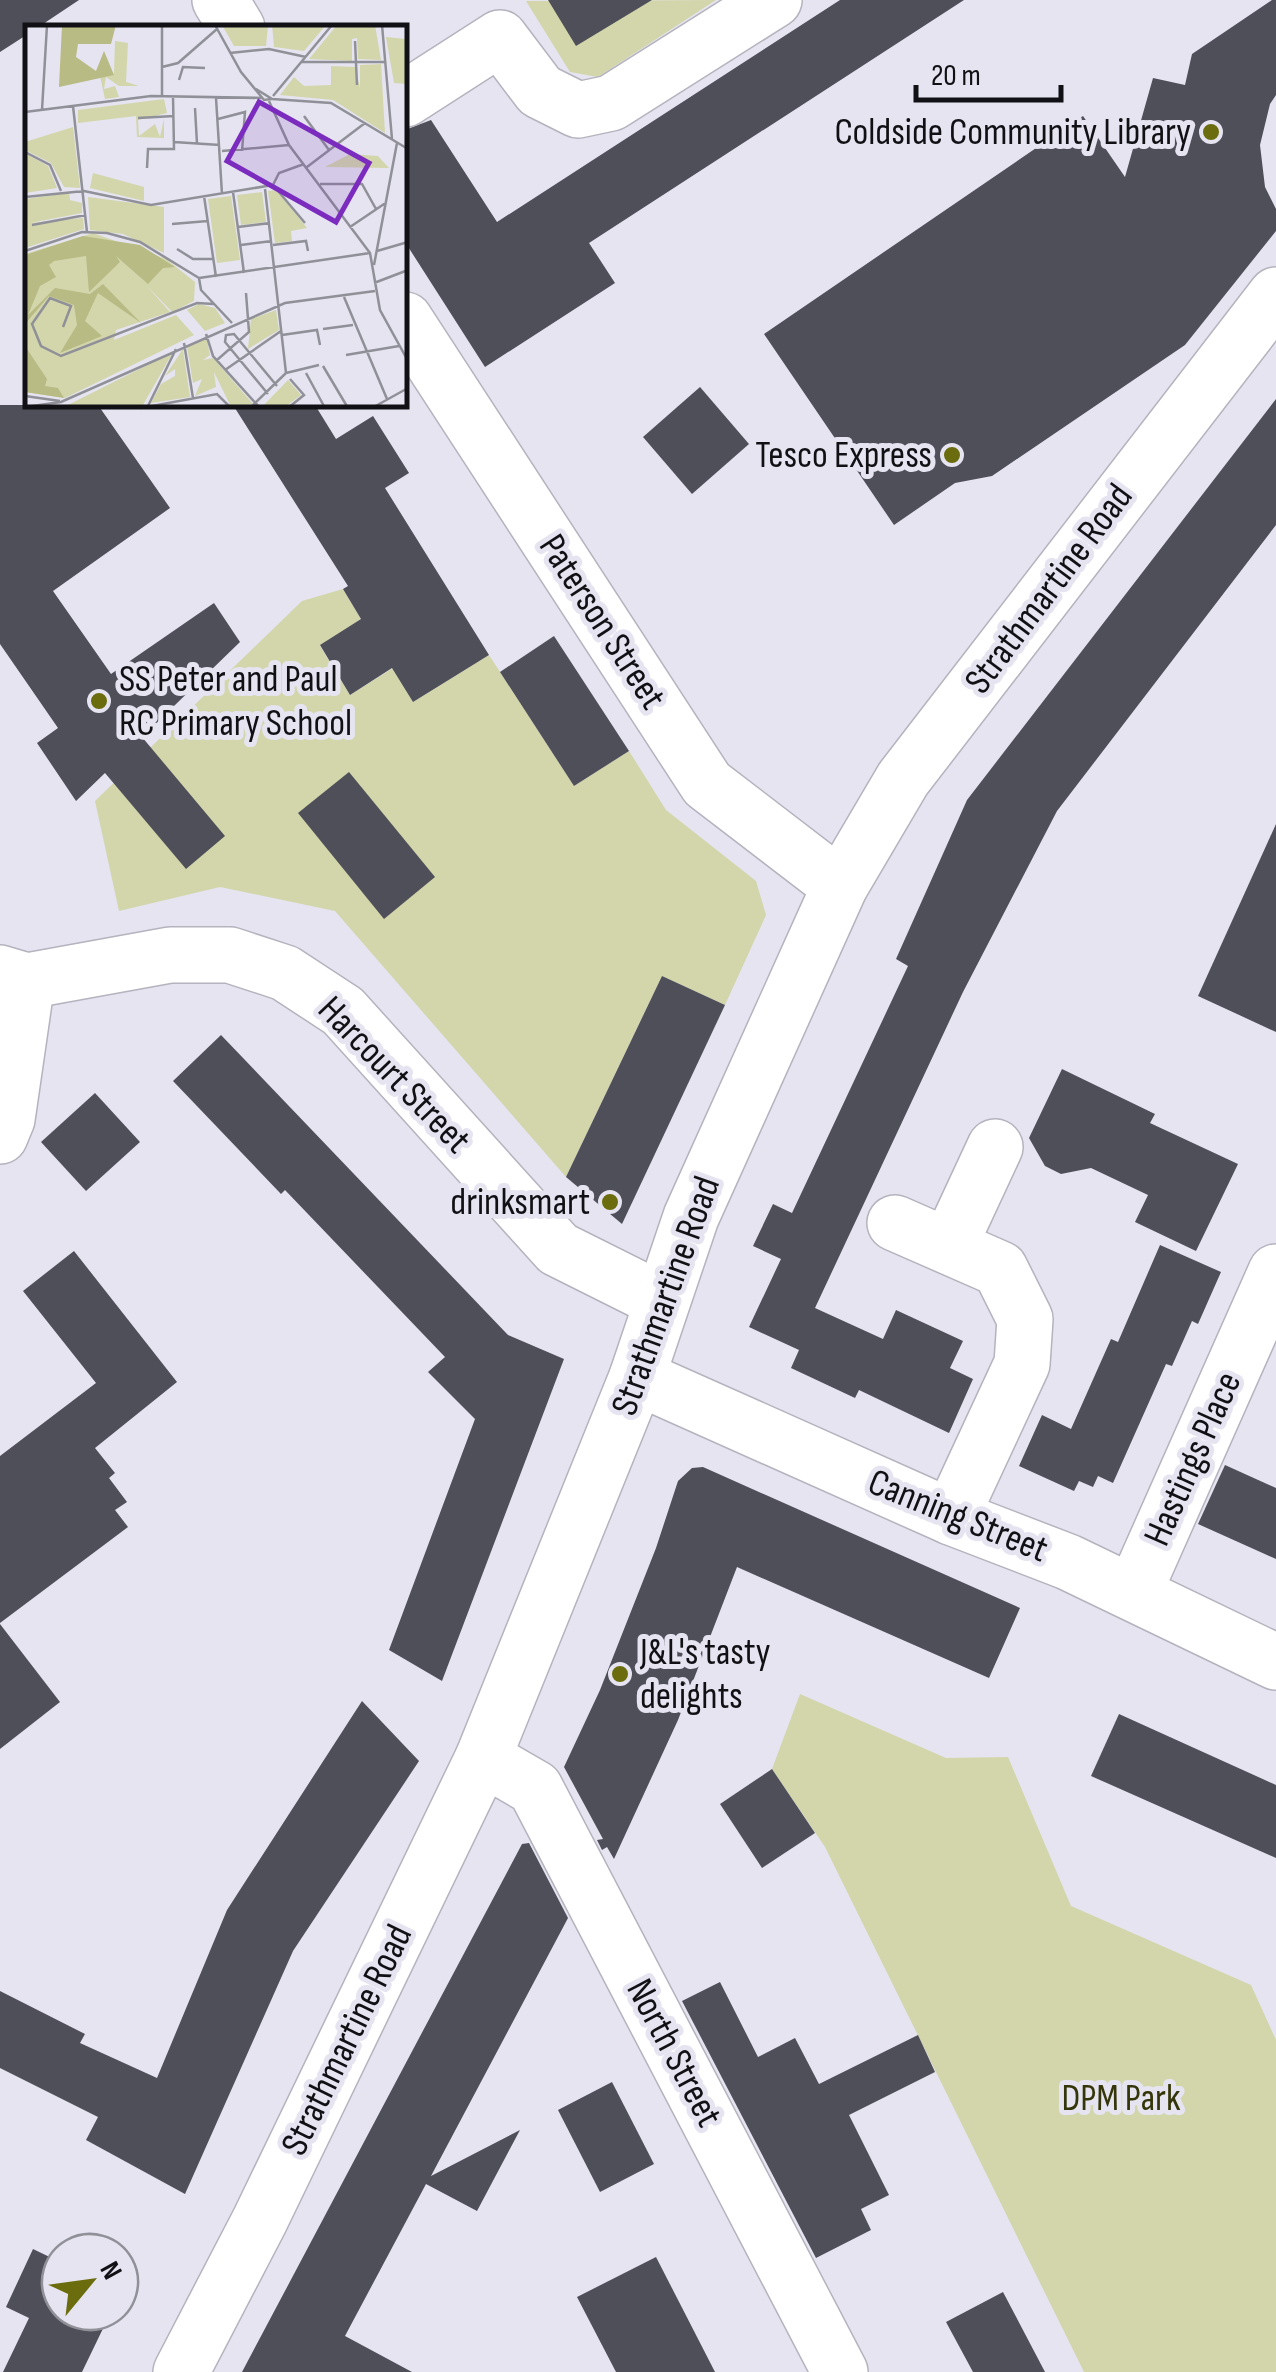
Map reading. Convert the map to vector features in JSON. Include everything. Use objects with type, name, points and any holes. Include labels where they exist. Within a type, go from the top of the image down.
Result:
[{"type":"street","points":[[220,0],[235,25]]},
{"type":"street","points":[[408,96],[500,38],[540,91],[578,110],[610,104],[774,0]]},
{"type":"street","name":"Strathmartine Road","points":[[181,2372],[260,2220],[483,1758],[637,1377],[691,1217],[840,886],[903,778],[1276,295]]},
{"type":"street","name":"Paterson Street","points":[[408,325],[707,784],[840,886]]},
{"type":"street","name":"Harcourt Street","points":[[14,977],[170,955],[230,954],[285,972],[343,1012],[558,1249],[660,1300]]},
{"type":"street","points":[[0,1136],[7,1118],[14,977]]},
{"type":"street","points":[[949,1246],[995,1146]]},
{"type":"street","points":[[896,1224],[1000,1269],[1026,1320],[1022,1364],[950,1516]]},
{"type":"street","name":"Hastings Place","points":[[1134,1592],[1276,1272]]},
{"type":"street","name":"Canning Street","points":[[637,1377],[950,1516],[1068,1562],[1276,1662]]},
{"type":"street","name":"North Street","points":[[483,1758],[535,1788],[840,2372]]},
{"type":"green space","points":[[716,0],[598,77],[570,72],[526,1]]},
{"type":"green space","points":[[343,589],[361,619],[320,646],[350,695],[393,668],[413,702],[489,655],[574,786],[629,751],[666,810],[756,881],[766,915],[725,1005],[662,976],[566,1177],[335,911],[220,887],[119,911],[95,801],[302,601]]},
{"type":"green space","name":"DPM Park","points":[[800,1694],[946,1758],[1008,1757],[1071,1906],[1251,1985],[1276,2040],[1276,2372],[1084,2372],[825,1847],[772,1769]]},
{"type":"building","points":[[0,0],[79,0],[42,25],[25,25],[25,36],[0,52]]},
{"type":"building","points":[[548,0],[652,0],[576,46]]},
{"type":"building","points":[[840,0],[964,0],[589,243],[615,283],[485,367],[408,247],[408,129],[431,120],[497,222]]},
{"type":"building","points":[[1276,0],[1276,95],[1260,145],[1265,187],[1276,209],[1276,231],[1185,345],[992,476],[955,483],[894,525],[764,334],[1083,116],[1125,177],[1153,78],[1185,85],[1192,54]]},
{"type":"building","points":[[700,387],[749,444],[692,494],[643,437]]},
{"type":"building","points":[[1276,399],[1276,525],[1057,811],[963,992],[815,1308],[883,1339],[896,1310],[963,1341],[950,1368],[973,1379],[949,1433],[859,1390],[855,1398],[791,1368],[799,1350],[749,1327],[781,1259],[753,1246],[773,1204],[792,1213],[908,966],[896,959],[967,800]]},
{"type":"building","points":[[0,405],[100,408],[170,508],[53,591],[111,674],[214,603],[240,642],[142,737],[225,836],[186,869],[105,773],[76,801],[37,743],[58,728],[0,644]]},
{"type":"building","points":[[235,408],[317,408],[336,439],[373,416],[409,473],[385,488],[489,655],[413,702],[392,668],[350,695],[320,645],[361,619],[343,589],[348,586]]},
{"type":"building","points":[[554,636],[629,751],[574,786],[500,672]]},
{"type":"building","points":[[349,772],[435,877],[384,919],[298,813]]},
{"type":"building","points":[[1276,824],[1276,1032],[1198,996]]},
{"type":"building","points":[[662,976],[725,1005],[622,1224],[566,1177]]},
{"type":"building","points":[[221,1035],[508,1335],[564,1359],[442,1681],[389,1650],[475,1419],[428,1372],[445,1357],[285,1190],[281,1194],[173,1081]]},
{"type":"building","points":[[1062,1069],[1155,1114],[1150,1123],[1238,1164],[1196,1251],[1135,1222],[1148,1195],[1091,1168],[1061,1174],[1045,1166],[1029,1138]]},
{"type":"building","points":[[95,1093],[140,1142],[86,1191],[41,1142]]},
{"type":"building","points":[[1160,1245],[1221,1272],[1198,1324],[1192,1321],[1172,1366],[1166,1364],[1113,1483],[1098,1476],[1093,1487],[1079,1481],[1074,1491],[1019,1466],[1042,1415],[1071,1429],[1111,1339],[1118,1342]]},
{"type":"building","points":[[74,1251],[177,1382],[95,1448],[115,1473],[109,1478],[127,1502],[115,1510],[128,1527],[0,1623],[0,1456],[96,1383],[23,1291]]},
{"type":"building","points":[[1225,1465],[1276,1488],[1276,1559],[1198,1524]]},
{"type":"building","points":[[703,1467],[1020,1608],[989,1678],[737,1567],[678,1720],[614,1859],[607,1847],[602,1850],[597,1840],[603,1839],[564,1767],[600,1690],[678,1481],[692,1468]]},
{"type":"building","points":[[0,1624],[60,1702],[0,1749]]},
{"type":"building","points":[[362,1701],[419,1761],[293,1951],[185,2194],[86,2140],[98,2117],[0,2068],[0,1991],[85,2034],[80,2043],[157,2078],[227,1910]]},
{"type":"building","points":[[1119,1714],[1276,1785],[1276,1858],[1091,1776]]},
{"type":"building","points":[[772,1769],[815,1833],[762,1868],[720,1804]]},
{"type":"building","points":[[529,1843],[568,1918],[431,2176],[520,2130],[477,2211],[426,2184],[345,2336],[412,2372],[242,2372],[522,1844]]},
{"type":"building","points":[[720,1982],[758,2057],[795,2038],[819,2084],[918,2035],[935,2072],[849,2115],[889,2195],[861,2209],[871,2230],[816,2258],[682,2001]]},
{"type":"building","points":[[612,2082],[654,2164],[600,2192],[558,2110]]},
{"type":"building","points":[[33,2249],[40,2252],[40,2332],[101,2332],[82,2372],[3,2372],[29,2318],[6,2307]]},
{"type":"building","points":[[656,2257],[715,2372],[616,2372],[577,2297]]},
{"type":"building","points":[[1003,2292],[1045,2372],[973,2372],[946,2322]]},
{"type":"place","name":"Coldside Community Library","points":[[1211,132]]},
{"type":"place","name":"Tesco Express","points":[[952,455]]},
{"type":"place","name":"SS Peter and Paul RC Primary School","points":[[99,701]]},
{"type":"place","name":"drinksmart","points":[[610,1202]]},
{"type":"place","name":"J&L's tasty delights","points":[[620,1674]]}]
